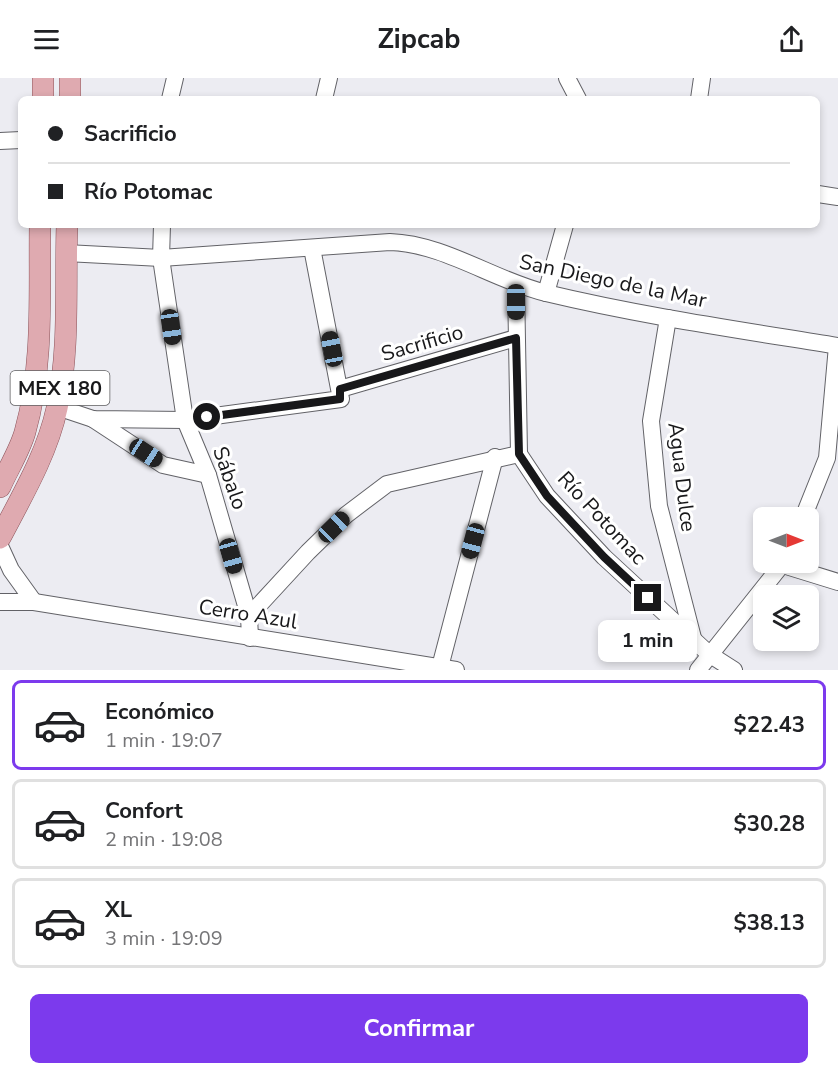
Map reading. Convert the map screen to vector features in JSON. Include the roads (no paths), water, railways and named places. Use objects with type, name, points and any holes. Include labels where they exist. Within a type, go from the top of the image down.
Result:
[{"type":"main road","points":[[43,78],[43,96]]},
{"type":"main road","points":[[70,78],[70,96]]},
{"type":"main road","name":"MEX 180","points":[[0,487],[24,434],[33,395],[38,346],[40,228]]},
{"type":"main road","name":"MEX 180","points":[[0,538],[34,473],[57,407],[63,359],[67,228]]},
{"type":"street","points":[[171,96],[175,78]]},
{"type":"street","points":[[325,96],[329,78]]},
{"type":"street","points":[[567,78],[576,96]]},
{"type":"street","points":[[699,96],[702,78]]},
{"type":"street","points":[[0,141],[18,140]]},
{"type":"street","points":[[820,194],[838,197]]},
{"type":"street","name":"Sábalo","points":[[162,228],[161,258],[184,420],[208,475],[249,616],[250,638]]},
{"type":"street","points":[[546,293],[564,228]]},
{"type":"street","name":"San Diego de la Mar","points":[[66,253],[161,258],[390,242],[413,243],[516,284],[546,293],[668,318],[837,346]]},
{"type":"street","points":[[312,248],[340,394]]},
{"type":"street","points":[[249,616],[346,515],[387,484],[495,457],[519,454],[516,284]]},
{"type":"street","name":"Agua Dulce","points":[[668,318],[651,421],[659,507],[693,639]]},
{"type":"street","name":"Sacrificio","points":[[93,419],[184,420],[340,394],[516,338]]},
{"type":"street","points":[[807,507],[827,458],[837,346]]},
{"type":"street","name":"Sacrificio","points":[[57,407],[93,419],[164,465],[208,475]]},
{"type":"street","name":"Río Potomac","points":[[519,454],[547,496],[604,557],[709,654],[734,670]]},
{"type":"street","points":[[448,669],[495,457]]},
{"type":"street","points":[[0,546],[11,570],[34,602]]},
{"type":"street","points":[[698,670],[776,573]]},
{"type":"street","points":[[811,573],[838,582]]},
{"type":"street","name":"Cerro Azul","points":[[0,602],[34,602],[448,669]]}]
